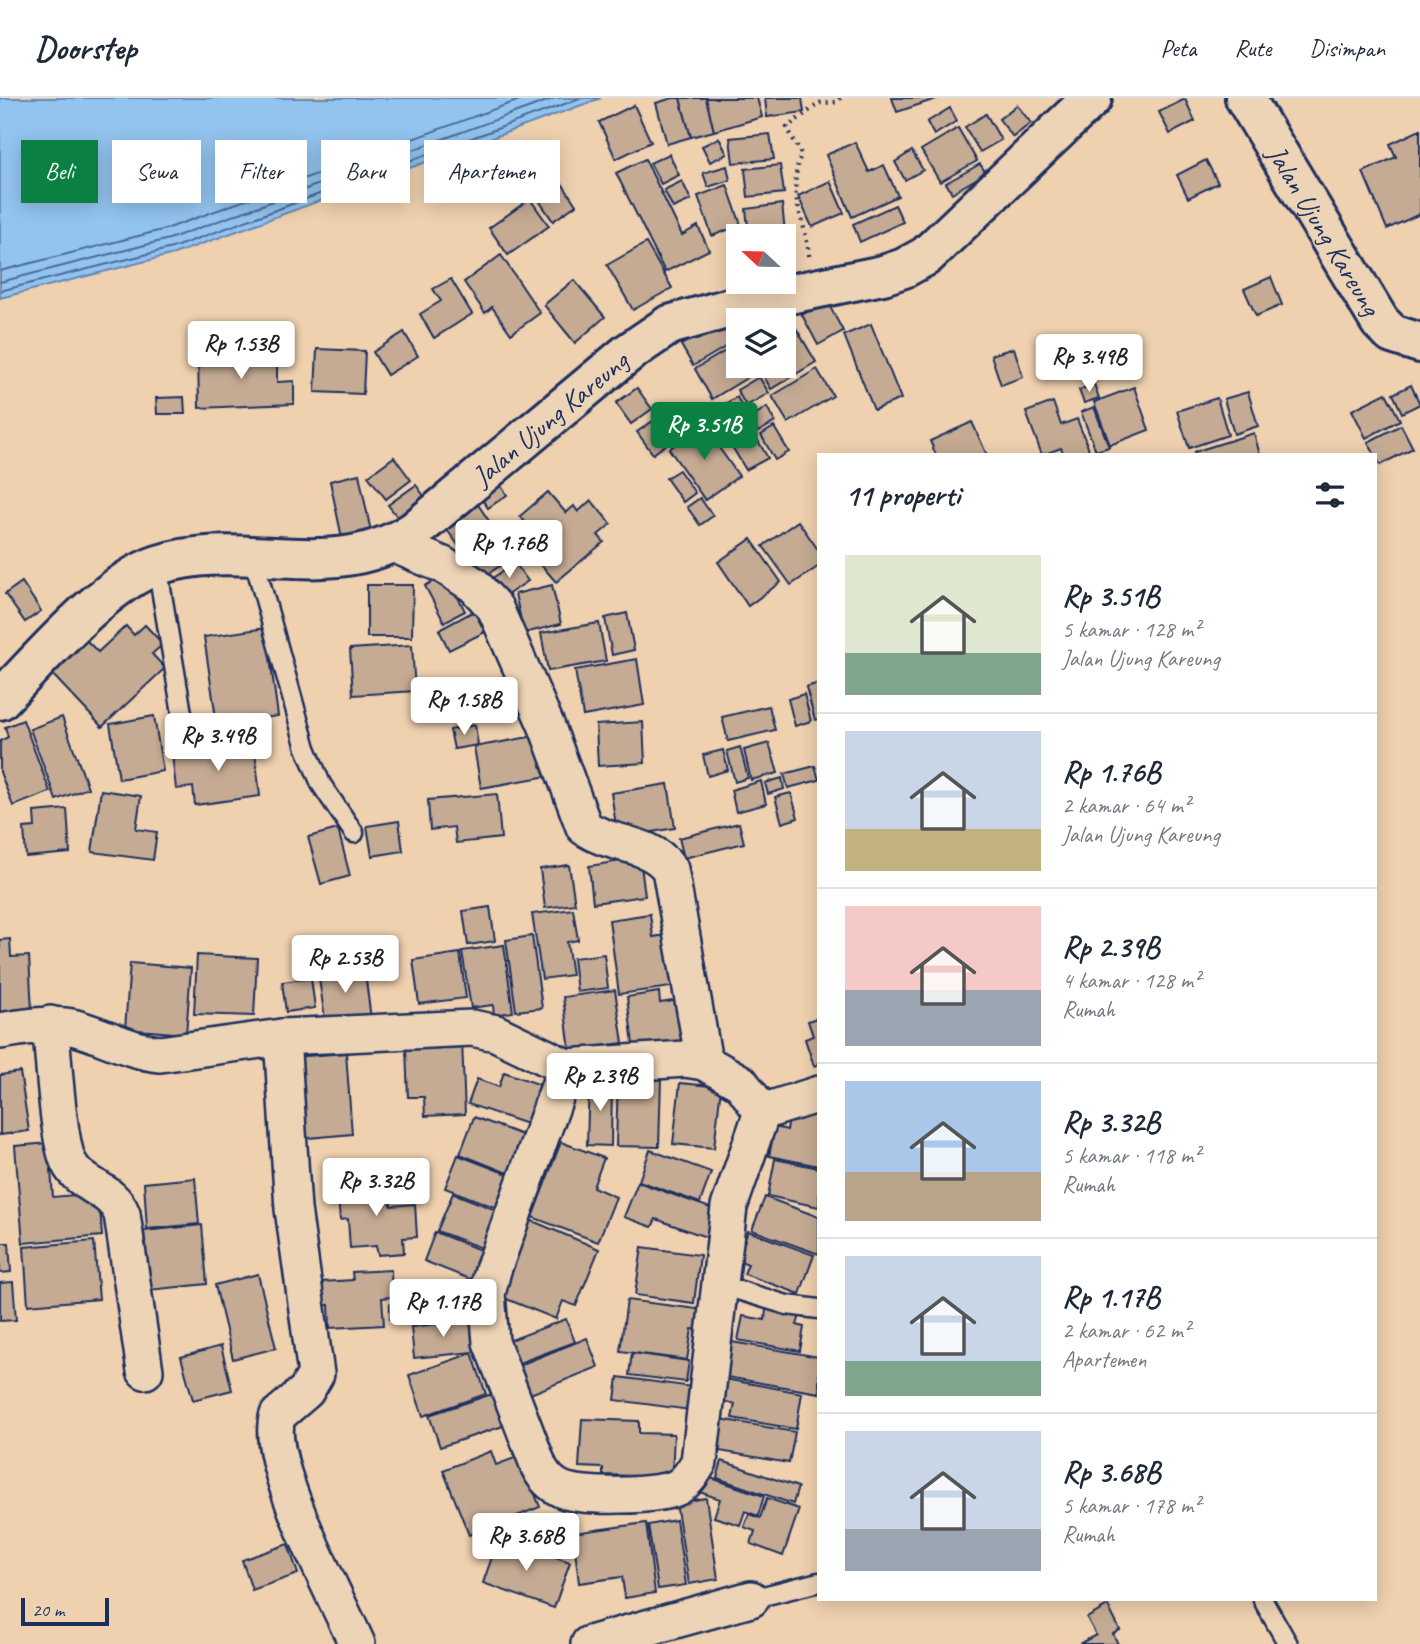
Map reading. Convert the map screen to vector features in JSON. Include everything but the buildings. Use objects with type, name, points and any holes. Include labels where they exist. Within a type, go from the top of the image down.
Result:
[{"type":"main road","name":"Jalan Ujung Kareung","points":[[0,700],[93,608],[114,590],[157,565],[209,556],[350,558],[393,544],[414,531],[628,353],[669,325],[751,302],[812,292],[904,268],[926,256],[1092,98]]},
{"type":"main road","name":"Jalan Ujung Kareung","points":[[1245,98],[1380,322],[1392,334],[1420,343]]},
{"type":"street","points":[[393,544],[443,565],[474,585],[495,608],[547,727],[583,827],[609,840],[645,848],[661,857],[670,869],[704,1062]]},
{"type":"street","points":[[0,1031],[50,1024],[76,1028],[142,1052],[160,1055],[282,1037],[472,1028],[496,1033],[566,1067],[685,1059],[704,1062],[741,1083],[762,1112]]},
{"type":"street","points":[[50,1024],[69,1163],[76,1172],[117,1201],[122,1214],[145,1371]]},
{"type":"street","points":[[282,1037],[293,1209],[316,1374],[306,1391],[278,1415],[276,1443],[301,1520],[357,1644]]},
{"type":"street","points":[[566,1067],[487,1294],[491,1342],[539,1467],[550,1483],[563,1491],[662,1493],[690,1477],[699,1462],[729,1207],[762,1112]]},
{"type":"street","points":[[762,1112],[817,1095]]},
{"type":"street","points":[[589,1644],[751,1599]]},
{"type":"lane","points":[[253,556],[285,664],[306,748],[321,784],[354,833]]},
{"type":"lane","points":[[157,565],[187,743]]},
{"type":"lane","points":[[718,1283],[787,1305],[817,1309]]},
{"type":"lane","points":[[751,1599],[817,1582]]},
{"type":"lane","points":[[1264,1601],[1288,1644]]},
{"type":"path","points":[[812,292],[806,229],[796,203],[793,178],[801,154],[787,127],[820,103],[838,102],[840,98]]},
{"type":"water","points":[[0,98],[601,98],[486,140],[424,140],[424,163],[410,168],[410,140],[321,140],[321,200],[174,254],[0,298]]}]
